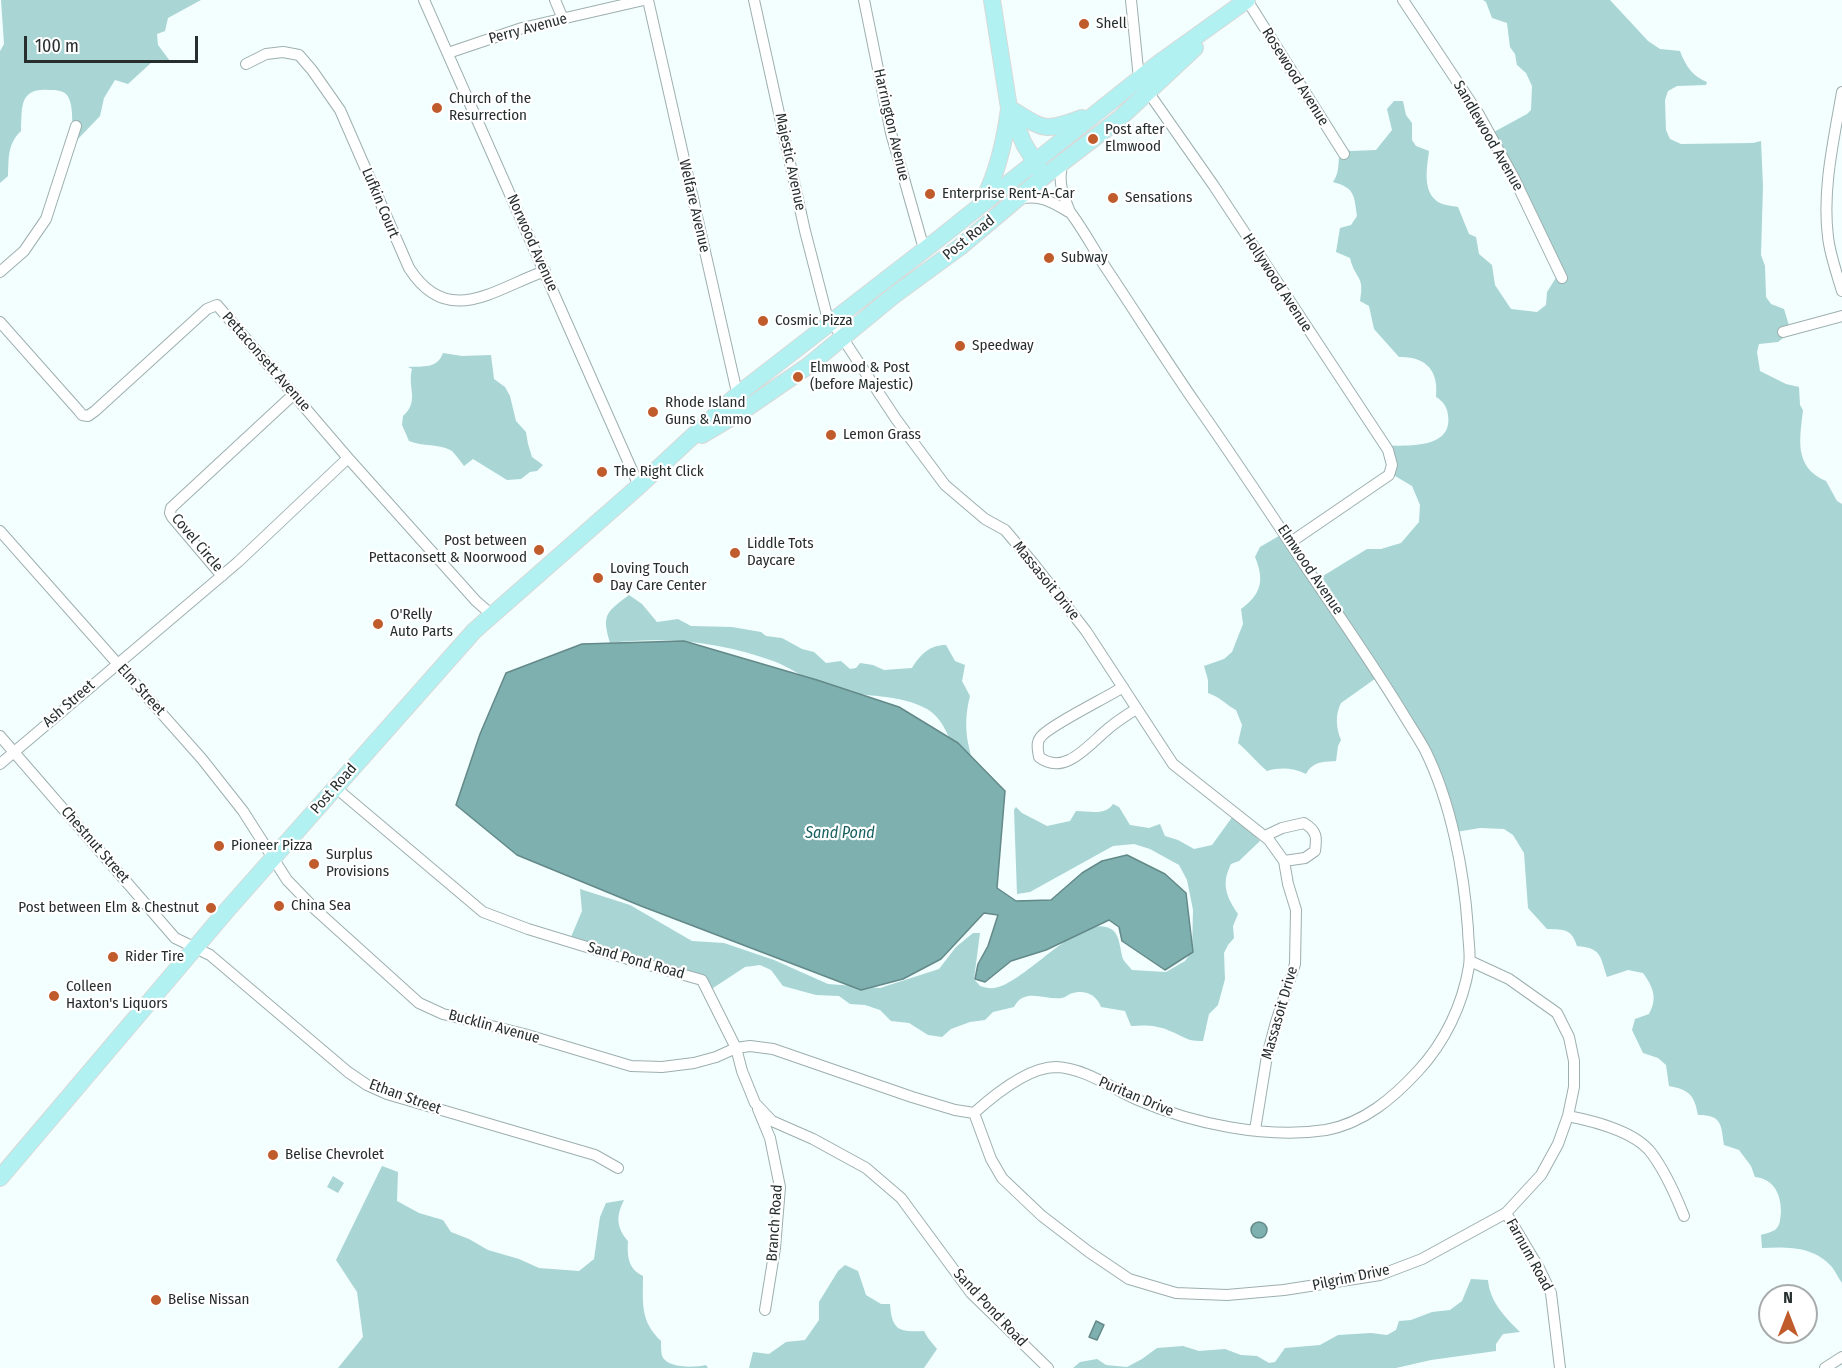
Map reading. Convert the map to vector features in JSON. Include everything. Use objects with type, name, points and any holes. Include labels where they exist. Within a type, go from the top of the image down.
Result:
[{"type":"main road","points":[[992,0],[1009,108],[1024,144],[1044,176]]},
{"type":"main road","name":"Post Road","points":[[3,1168],[272,858],[336,788],[363,754],[474,631],[639,486],[737,395],[1099,111],[1143,85],[1247,0]]},
{"type":"main road","name":"Post Road","points":[[672,453],[744,411],[808,366],[893,296],[960,247],[1044,176],[1119,119],[1143,85]]},
{"type":"main road","points":[[1009,108],[1038,126],[1048,128],[1062,126],[1099,111]]},
{"type":"main road","points":[[981,204],[990,186],[997,163],[1006,131],[1009,108]]},
{"type":"street","name":"Norwood Avenue","points":[[424,0],[639,486]]},
{"type":"street","points":[[555,0],[563,19]]},
{"type":"street","name":"Perry Avenue","points":[[448,53],[522,28],[646,0]]},
{"type":"street","name":"Welfare Avenue","points":[[646,0],[737,395],[744,411]]},
{"type":"street","name":"Majestic Avenue","points":[[754,0],[805,231],[826,312],[832,322]]},
{"type":"street","name":"Harrington Avenue","points":[[864,0],[891,133],[924,249]]},
{"type":"street","points":[[1131,0],[1143,85]]},
{"type":"street","name":"Rosewood Avenue","points":[[1247,0],[1344,154]]},
{"type":"street","name":"Sandlewood Avenue","points":[[1403,0],[1478,113],[1514,178],[1562,278]]},
{"type":"street","name":"Lufkin Court","points":[[246,64],[266,54],[283,52],[299,55],[312,70],[340,110],[409,268],[416,280],[429,291],[448,300],[470,301],[545,272]]},
{"type":"street","name":"Hollywood Avenue","points":[[1143,85],[1214,186],[1388,450],[1392,465],[1389,475],[1291,542]]},
{"type":"street","points":[[1842,92],[1829,171],[1828,212],[1828,237],[1842,291]]},
{"type":"street","points":[[0,272],[24,251],[46,219],[76,126]]},
{"type":"street","name":"Elmwood Avenue","points":[[1063,162],[1059,173],[1062,193],[1070,212],[1182,384],[1357,639],[1425,751],[1442,793],[1459,849],[1467,909],[1470,961]]},
{"type":"street","name":"Elmwood Avenue","points":[[1014,201],[1033,196],[1050,200],[1070,212]]},
{"type":"street","name":"Pettaconsett Avenue","points":[[0,322],[82,415],[92,414],[207,309],[216,305],[348,458],[476,601],[492,615]]},
{"type":"street","points":[[1783,332],[1842,316]]},
{"type":"street","name":"Massasoit Drive","points":[[832,322],[896,419],[945,485],[985,519],[1005,531],[1086,631],[1173,764],[1265,836],[1284,861],[1296,910],[1295,964],[1267,1056],[1255,1130]]},
{"type":"street","name":"Covel Circle","points":[[294,394],[171,508],[172,517],[222,576],[348,458]]},
{"type":"street","name":"Elm Street","points":[[0,531],[202,759],[243,811],[272,858]]},
{"type":"street","name":"Ash Street","points":[[0,764],[222,576]]},
{"type":"street","points":[[1123,687],[1052,727],[1040,738],[1039,757],[1046,763],[1059,764],[1071,760],[1109,727],[1136,709]]},
{"type":"street","name":"Chestnut Street","points":[[0,736],[175,938],[194,948]]},
{"type":"street","name":"Sand Pond Road","points":[[336,788],[483,912],[528,929],[702,980],[736,1048],[742,1071],[755,1103],[772,1121],[813,1139],[866,1168],[901,1198],[971,1293],[1048,1368]]},
{"type":"street","points":[[1265,836],[1282,828],[1304,824],[1313,829],[1317,838],[1315,851],[1305,858],[1284,861]]},
{"type":"street","name":"Bucklin Avenue","points":[[272,858],[287,880],[316,910],[400,988],[419,1003],[443,1014],[524,1034],[631,1066],[694,1063],[736,1048]]},
{"type":"street","name":"Ethan Street","points":[[194,948],[210,955],[348,1072],[377,1090],[595,1155],[618,1168]]},
{"type":"street","name":"Pilgrim Drive","points":[[974,1113],[991,1159],[1002,1178],[1042,1216],[1129,1279],[1176,1293],[1227,1295],[1273,1292],[1380,1275],[1422,1259],[1506,1213],[1541,1174],[1558,1144],[1568,1116],[1574,1087],[1574,1061],[1569,1037],[1557,1013],[1509,979],[1470,961]]},
{"type":"street","name":"Puritan Drive","points":[[974,1113],[991,1098],[1033,1072],[1056,1067],[1082,1073],[1141,1102],[1190,1118],[1236,1128],[1279,1132],[1329,1129],[1366,1116],[1396,1095],[1424,1064],[1451,1024],[1463,993],[1470,961]]},
{"type":"street","points":[[736,1048],[750,1046],[773,1049],[912,1097],[955,1110],[974,1113]]},
{"type":"street","name":"Branch Road","points":[[755,1103],[770,1138],[780,1187],[775,1248],[765,1310]]},
{"type":"street","points":[[1568,1116],[1599,1123],[1627,1135],[1648,1149],[1677,1198],[1684,1216]]},
{"type":"street","name":"Farnum Road","points":[[1506,1213],[1551,1293],[1560,1368]]},
{"type":"street","points":[[1825,1368],[1842,1357]]},
{"type":"shaded area","points":[[1,0],[201,0],[168,18],[165,31],[157,34],[158,45],[170,61],[152,62],[128,84],[115,80],[104,98],[100,116],[77,140],[72,137],[72,110],[67,95],[56,90],[39,90],[27,96],[22,107],[21,131],[13,141],[10,152],[8,176],[0,183],[0,51],[4,44]]},
{"type":"shaded area","points":[[1483,0],[1610,0],[1648,41],[1660,49],[1680,51],[1690,70],[1707,82],[1706,85],[1677,86],[1668,91],[1665,100],[1666,130],[1670,139],[1681,144],[1761,141],[1763,186],[1761,255],[1765,266],[1766,297],[1771,304],[1784,309],[1791,332],[1778,342],[1759,344],[1757,352],[1760,371],[1786,384],[1799,387],[1800,405],[1803,410],[1800,441],[1803,460],[1815,475],[1826,481],[1837,501],[1842,504],[1842,1283],[1825,1260],[1808,1251],[1791,1248],[1762,1248],[1761,1235],[1775,1230],[1779,1224],[1781,1212],[1778,1194],[1772,1184],[1755,1177],[1751,1166],[1739,1150],[1724,1145],[1721,1126],[1716,1119],[1698,1115],[1695,1102],[1690,1094],[1669,1086],[1666,1065],[1658,1058],[1643,1053],[1632,1030],[1635,1019],[1649,1014],[1654,998],[1652,988],[1643,973],[1628,970],[1607,977],[1601,958],[1595,951],[1577,946],[1570,933],[1566,931],[1547,929],[1528,908],[1524,853],[1513,835],[1504,829],[1480,828],[1456,832],[1425,747],[1379,676],[1341,703],[1337,722],[1341,740],[1336,761],[1315,764],[1306,774],[1287,769],[1267,771],[1238,743],[1242,725],[1236,710],[1208,693],[1208,680],[1204,666],[1224,659],[1232,652],[1243,624],[1241,609],[1253,598],[1259,586],[1260,573],[1255,557],[1260,547],[1284,533],[1318,579],[1367,549],[1381,549],[1401,543],[1419,522],[1420,505],[1412,486],[1385,470],[1391,457],[1387,446],[1428,443],[1444,434],[1448,426],[1446,407],[1436,397],[1433,373],[1429,367],[1417,359],[1399,357],[1374,329],[1369,306],[1360,301],[1360,281],[1350,258],[1336,252],[1340,228],[1351,225],[1357,216],[1352,193],[1346,187],[1333,182],[1342,145],[1350,151],[1376,150],[1392,130],[1387,109],[1394,101],[1403,101],[1406,115],[1412,123],[1412,140],[1416,146],[1429,151],[1427,179],[1430,192],[1438,202],[1458,207],[1469,234],[1476,237],[1479,254],[1492,265],[1495,285],[1511,309],[1537,312],[1546,305],[1547,292],[1559,273],[1492,133],[1531,110],[1532,86],[1526,73],[1517,65],[1515,54],[1510,47],[1507,23],[1492,18]]},
{"type":"shaded area","points":[[443,353],[462,356],[491,355],[494,379],[505,387],[510,396],[516,421],[526,432],[532,457],[543,465],[537,471],[530,472],[521,479],[507,480],[473,459],[464,466],[452,451],[409,441],[402,425],[403,416],[412,400],[412,369],[408,367],[434,364]]},
{"type":"shaded area","points":[[629,595],[642,604],[657,622],[678,619],[691,626],[732,627],[761,632],[766,636],[782,638],[802,649],[814,652],[826,663],[841,661],[850,669],[856,668],[860,663],[884,670],[912,668],[926,652],[940,645],[946,645],[955,661],[965,665],[962,681],[970,696],[966,725],[971,757],[970,766],[958,754],[940,721],[934,714],[917,704],[894,698],[834,690],[819,685],[776,662],[715,645],[653,640],[610,643],[606,620],[610,611]]},
{"type":"shaded area","points":[[1113,804],[1119,807],[1130,825],[1149,828],[1160,824],[1165,836],[1194,849],[1212,845],[1233,816],[1260,841],[1239,861],[1231,864],[1226,878],[1226,890],[1238,914],[1233,926],[1234,938],[1224,953],[1225,979],[1218,1005],[1209,1014],[1203,1041],[1189,1040],[1156,1027],[1131,1026],[1125,1011],[1101,1007],[1093,996],[1085,992],[1070,994],[1062,998],[1023,997],[1014,1007],[993,1012],[985,1020],[970,1022],[951,1029],[942,1037],[928,1035],[909,1023],[891,1021],[880,1010],[865,1005],[850,1004],[839,996],[816,995],[783,986],[771,970],[760,965],[745,967],[710,990],[702,980],[571,937],[582,911],[580,889],[630,905],[692,941],[724,943],[774,960],[828,984],[880,988],[939,969],[956,947],[973,933],[980,933],[974,979],[980,986],[994,988],[1007,984],[1021,975],[1084,930],[1099,926],[1114,931],[1123,959],[1132,970],[1166,972],[1185,961],[1192,951],[1193,910],[1187,880],[1179,865],[1150,849],[1134,844],[1113,846],[1030,892],[1017,894],[1014,810],[1016,807],[1022,813],[1047,826],[1070,821],[1076,811],[1101,811],[1110,808]]},
{"type":"shaded area","points":[[382,1166],[398,1172],[397,1201],[419,1213],[443,1220],[451,1232],[488,1250],[519,1259],[539,1268],[579,1271],[594,1259],[600,1217],[606,1203],[624,1200],[618,1221],[619,1226],[628,1241],[628,1257],[631,1266],[643,1276],[644,1312],[649,1326],[661,1341],[662,1356],[675,1365],[694,1367],[706,1365],[708,1368],[338,1368],[363,1337],[357,1292],[336,1260]]},
{"type":"shaded area","points":[[333,1176],[344,1183],[338,1193],[327,1187]]},
{"type":"shaded area","points":[[845,1265],[858,1271],[866,1295],[881,1304],[890,1304],[893,1320],[898,1328],[908,1331],[924,1331],[937,1349],[924,1368],[749,1368],[753,1352],[769,1354],[786,1342],[805,1340],[819,1320],[819,1302],[838,1271]]},
{"type":"shaded area","points":[[1471,1279],[1488,1280],[1495,1302],[1520,1332],[1503,1334],[1496,1344],[1496,1351],[1431,1360],[1396,1368],[1073,1368],[1080,1362],[1097,1359],[1106,1365],[1127,1367],[1157,1348],[1183,1346],[1199,1351],[1225,1349],[1241,1355],[1257,1356],[1269,1363],[1275,1362],[1285,1348],[1320,1345],[1338,1335],[1371,1333],[1387,1335],[1396,1330],[1399,1321],[1411,1320],[1432,1312],[1450,1310],[1462,1301]]},
{"type":"water","name":"Sand Pond","points":[[684,641],[899,707],[958,743],[1005,791],[997,888],[1016,901],[1051,900],[1082,873],[1102,861],[1127,855],[1165,874],[1186,893],[1193,952],[1165,970],[1122,941],[1119,927],[1109,920],[1046,950],[1011,961],[985,982],[975,979],[978,964],[988,946],[998,915],[984,913],[941,959],[903,979],[861,990],[641,906],[517,855],[456,805],[480,734],[506,673],[582,644]]},
{"type":"water","points":[[1259,1222],[1265,1224],[1267,1230],[1265,1236],[1259,1238],[1253,1236],[1251,1230],[1253,1224]]},
{"type":"water","points":[[1096,1321],[1104,1325],[1097,1340],[1089,1337]]},
{"type":"place","name":"Shell","points":[[1084,24]]},
{"type":"place","name":"Church of the Resurrection","points":[[437,108]]},
{"type":"place","name":"Post after Elmwood","points":[[1093,139]]},
{"type":"place","name":"Enterprise Rent-A-Car","points":[[930,194]]},
{"type":"place","name":"Sensations","points":[[1113,198]]},
{"type":"place","name":"Subway","points":[[1049,258]]},
{"type":"place","name":"Cosmic Pizza","points":[[763,321]]},
{"type":"place","name":"Speedway","points":[[960,346]]},
{"type":"place","name":"Elmwood & Post (before Majestic)","points":[[798,377]]},
{"type":"place","name":"Rhode Island Guns & Ammo","points":[[653,412]]},
{"type":"place","name":"Lemon Grass","points":[[831,435]]},
{"type":"place","name":"The Right Click","points":[[602,472]]},
{"type":"place","name":"Post between Pettaconsett & Noorwood","points":[[539,550]]},
{"type":"place","name":"Liddle Tots Daycare","points":[[735,553]]},
{"type":"place","name":"Loving Touch Day Care Center","points":[[598,578]]},
{"type":"place","name":"O'Relly Auto Parts","points":[[378,624]]},
{"type":"place","name":"Pioneer Pizza","points":[[219,846]]},
{"type":"place","name":"Surplus Provisions","points":[[314,864]]},
{"type":"place","name":"China Sea","points":[[279,906]]},
{"type":"place","name":"Post between Elm & Chestnut","points":[[211,908]]},
{"type":"place","name":"Rider Tire","points":[[113,957]]},
{"type":"place","name":"Colleen Haxton's Liquors","points":[[54,996]]},
{"type":"place","name":"Belise Chevrolet","points":[[273,1155]]},
{"type":"place","name":"Belise Nissan","points":[[156,1300]]}]
